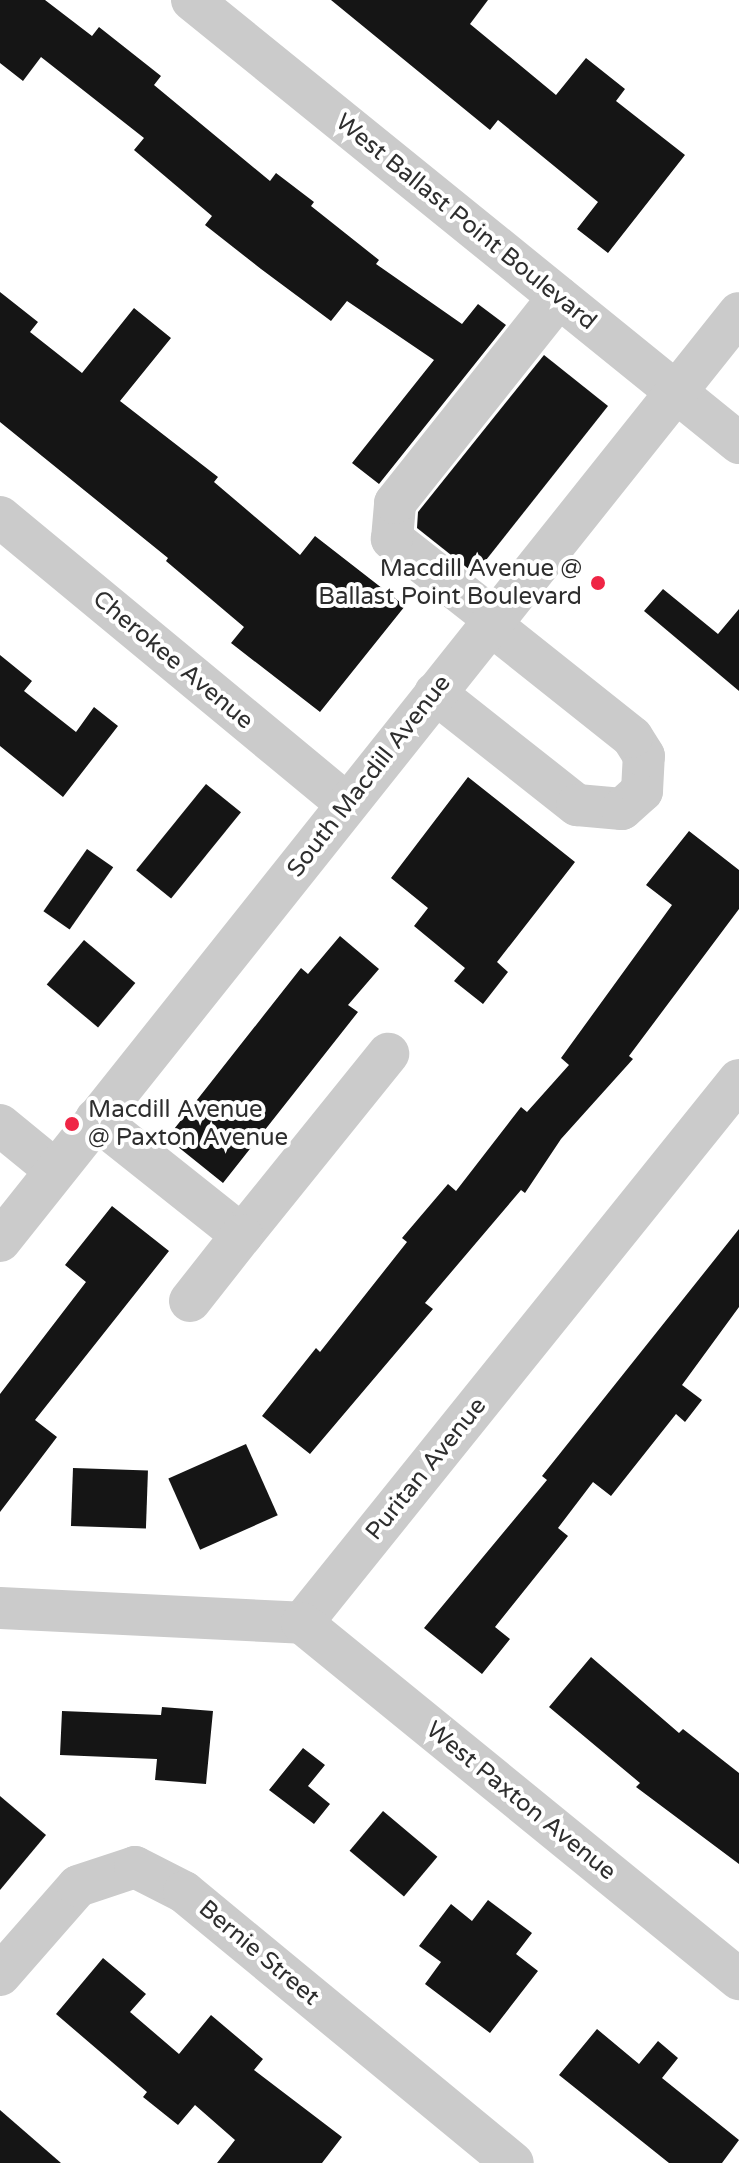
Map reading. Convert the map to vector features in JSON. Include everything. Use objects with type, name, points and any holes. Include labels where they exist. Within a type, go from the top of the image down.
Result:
[{"type":"street","name":"West Ballast Point Boulevard","points":[[192,0],[739,443]]},
{"type":"street","points":[[435,693],[577,805],[622,809],[642,791],[644,756],[632,737],[392,539],[395,503],[559,297]]},
{"type":"street","name":"South Macdill Avenue","points":[[0,1241],[739,313]]},
{"type":"street","name":"Cherokee Avenue","points":[[0,517],[347,804]]},
{"type":"street","points":[[190,1301],[388,1054]]},
{"type":"street","name":"Puritan Avenue","points":[[302,1623],[739,1080]]},
{"type":"street","points":[[96,1119],[242,1235]]},
{"type":"street","points":[[0,1125],[55,1170]]},
{"type":"street","points":[[0,1608],[302,1623]]},
{"type":"street","name":"West Paxton Avenue","points":[[302,1623],[739,1979]]},
{"type":"street","name":"Bernie Street","points":[[0,1975],[78,1886],[135,1867],[184,1892],[513,2163]]},
{"type":"building","points":[[0,0],[45,0],[92,36],[99,27],[161,76],[154,85],[270,181],[276,173],[314,202],[311,206],[379,260],[376,264],[462,324],[478,304],[506,325],[379,484],[352,463],[434,360],[347,301],[331,321],[261,269],[205,225],[212,216],[134,150],[144,138],[41,57],[23,81],[0,63]]},
{"type":"building","points":[[331,0],[488,0],[470,24],[556,95],[586,58],[625,89],[616,101],[685,155],[608,253],[577,229],[598,202],[498,120],[490,130]]},
{"type":"building","points":[[0,292],[38,322],[30,332],[82,373],[134,308],[171,338],[120,401],[218,477],[214,482],[300,555],[315,536],[405,606],[320,712],[231,643],[244,627],[166,561],[168,558],[0,422]]},
{"type":"building","points":[[544,355],[608,406],[475,574],[417,528],[418,512]]},
{"type":"building","points":[[663,589],[718,634],[739,609],[739,691],[644,611]]},
{"type":"building","points":[[0,655],[32,681],[24,691],[76,732],[94,707],[118,726],[63,797],[0,746]]},
{"type":"building","points":[[468,777],[575,862],[497,962],[508,972],[483,1004],[454,981],[465,968],[414,926],[428,908],[391,878]]},
{"type":"building","points":[[206,784],[241,812],[171,899],[136,870]]},
{"type":"building","points":[[689,831],[739,870],[739,909],[629,1056],[633,1059],[561,1139],[525,1193],[521,1190],[425,1303],[433,1309],[310,1454],[262,1416],[316,1348],[320,1352],[407,1242],[402,1238],[448,1184],[456,1191],[521,1107],[527,1112],[569,1065],[561,1058],[672,905],[646,885]]},
{"type":"building","points":[[87,849],[113,867],[70,930],[43,911]]},
{"type":"building","points":[[340,936],[379,969],[348,1005],[358,1012],[223,1183],[167,1138],[301,968],[308,974]]},
{"type":"building","points":[[84,940],[135,983],[98,1027],[47,984]]},
{"type":"building","points":[[112,1206],[169,1251],[35,1420],[57,1437],[0,1512],[0,1394],[86,1282],[65,1265]]},
{"type":"building","points":[[739,1229],[739,1307],[682,1385],[702,1400],[685,1422],[676,1414],[611,1496],[593,1482],[558,1528],[568,1536],[495,1627],[510,1639],[482,1674],[424,1628],[547,1480],[542,1476]]},
{"type":"building","points":[[246,1444],[278,1515],[200,1550],[168,1479]]},
{"type":"building","points":[[73,1468],[148,1471],[146,1529],[71,1526]]},
{"type":"building","points":[[591,1657],[679,1733],[683,1729],[739,1773],[739,1864],[636,1787],[640,1783],[549,1707]]},
{"type":"building","points":[[162,1707],[213,1711],[206,1784],[155,1780],[157,1759],[60,1755],[62,1711],[161,1715]]},
{"type":"building","points":[[303,1748],[325,1765],[308,1786],[330,1804],[314,1824],[269,1790]]},
{"type":"building","points":[[0,1796],[46,1835],[0,1890]]},
{"type":"building","points":[[383,1811],[437,1857],[404,1896],[350,1851]]},
{"type":"building","points":[[488,1900],[532,1933],[516,1954],[538,1971],[490,2033],[425,1984],[441,1962],[419,1946],[451,1904],[472,1921]]},
{"type":"building","points":[[103,1958],[146,1994],[130,2012],[179,2054],[211,2015],[263,2059],[254,2070],[342,2137],[322,2163],[217,2163],[235,2140],[195,2105],[178,2125],[143,2097],[147,2092],[56,2014]]},
{"type":"building","points":[[597,2029],[639,2064],[658,2041],[678,2058],[662,2078],[739,2140],[722,2163],[669,2163],[559,2075]]},
{"type":"building","points":[[0,2110],[61,2163],[0,2163]]},
{"type":"place","name":"Macdill Avenue @ Ballast Point Boulevard","points":[[598,583]]},
{"type":"place","name":"Macdill Avenue @ Paxton Avenue","points":[[72,1124]]}]
